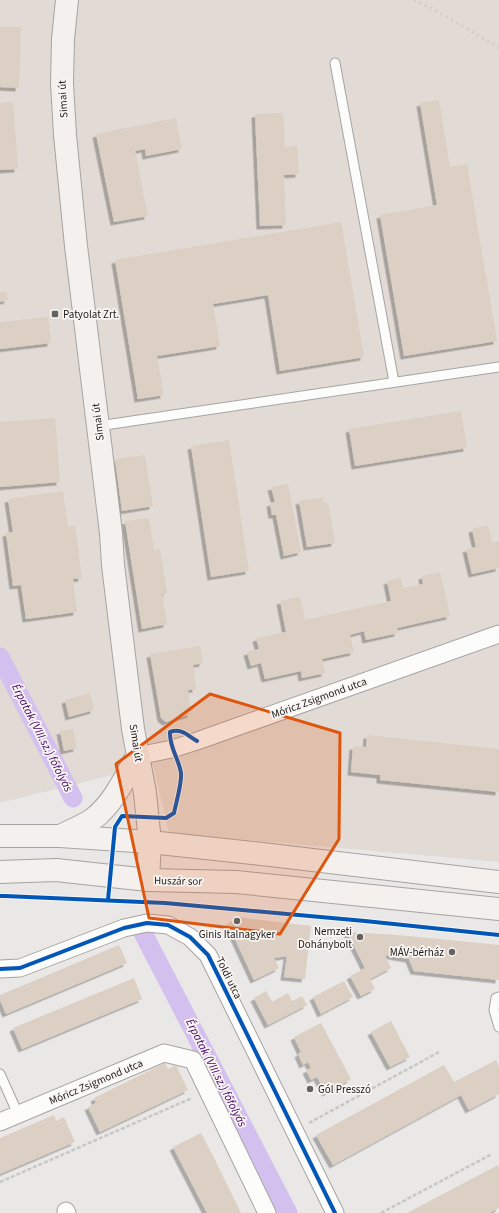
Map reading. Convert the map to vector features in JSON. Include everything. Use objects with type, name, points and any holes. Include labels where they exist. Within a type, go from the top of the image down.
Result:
[{"type":"main road","name":"Simai út","points":[[67,0],[63,39],[62,83],[65,135],[76,246],[114,573],[150,842]]},
{"type":"main road","points":[[60,836],[93,819],[107,805],[116,794],[138,756]]},
{"type":"main road","points":[[0,836],[60,836],[150,842],[499,882]]},
{"type":"main road","name":"Huszár sor","points":[[150,842],[148,880],[236,882],[499,909]]},
{"type":"main road","points":[[0,872],[56,870],[148,880]]},
{"type":"street","name":"Móricz Zsigmond utca","points":[[138,756],[192,743],[499,634]]},
{"type":"street","name":"Toldi utca","points":[[0,969],[20,968],[124,928],[147,923],[168,925],[190,936],[208,955],[335,1213]]},
{"type":"street","name":"Móricz Zsigmond utca","points":[[0,1122],[164,1053],[193,1060],[208,1091]]},
{"type":"street","points":[[208,1091],[267,1213]]},
{"type":"lane","points":[[335,63],[394,382]]},
{"type":"lane","points":[[98,426],[499,367]]},
{"type":"lane","points":[[499,998],[496,998],[494,1010],[499,1027]]},
{"type":"lane","points":[[0,1074],[18,1114]]},
{"type":"path","points":[[295,1131],[439,1052]]},
{"type":"path","points":[[0,1182],[208,1091]]},
{"type":"path","points":[[381,1213],[492,1154]]},
{"type":"highlighted area","points":[[210,694],[340,733],[339,839],[280,934],[149,918],[116,764]]},
{"type":"shaded area","points":[[0,0],[499,0],[499,862],[169,833],[153,765],[0,803]]},
{"type":"building","points":[[0,27],[21,27],[19,88],[0,87]]},
{"type":"building","points":[[439,100],[450,167],[467,164],[497,341],[404,356],[380,215],[437,205],[420,103]]},
{"type":"building","points":[[13,102],[18,169],[0,170],[0,103]]},
{"type":"building","points":[[283,113],[285,147],[297,146],[299,174],[284,175],[286,225],[260,226],[255,114]]},
{"type":"building","points":[[176,118],[182,149],[146,156],[145,149],[135,151],[148,216],[114,222],[96,134]]},
{"type":"building","points":[[341,222],[364,357],[280,371],[268,295],[213,304],[220,346],[157,356],[164,395],[138,399],[115,260]]},
{"type":"building","points":[[6,291],[8,300],[0,302],[0,292]]},
{"type":"building","points":[[48,317],[51,343],[0,349],[0,322]]},
{"type":"building","points":[[461,411],[467,448],[355,466],[349,429]]},
{"type":"building","points":[[55,418],[60,482],[0,487],[0,422]]},
{"type":"building","points":[[229,440],[249,571],[211,577],[191,446]]},
{"type":"building","points":[[145,455],[153,506],[122,511],[115,459]]},
{"type":"building","points":[[288,484],[301,552],[284,556],[276,515],[272,515],[270,503],[275,502],[271,487]]},
{"type":"building","points":[[63,491],[68,527],[75,526],[82,578],[73,579],[77,612],[26,619],[21,585],[13,586],[6,533],[13,532],[8,499]]},
{"type":"building","points":[[323,497],[324,503],[328,503],[335,543],[307,547],[299,501]]},
{"type":"building","points":[[149,518],[154,550],[160,549],[167,593],[162,594],[167,624],[142,629],[125,521]]},
{"type":"building","points":[[488,525],[492,543],[499,541],[499,568],[472,574],[466,549],[476,547],[472,529]]},
{"type":"building","points":[[440,572],[450,616],[397,628],[398,633],[366,640],[364,631],[350,635],[354,652],[322,659],[325,673],[302,678],[301,671],[265,679],[261,663],[251,666],[247,652],[259,649],[256,638],[286,632],[280,601],[300,597],[305,620],[391,601],[387,581],[401,578],[403,588],[423,584],[422,576]]},
{"type":"building","points":[[200,646],[203,663],[193,665],[196,689],[188,690],[191,714],[166,722],[161,718],[150,654]]},
{"type":"building","points":[[90,693],[94,710],[69,717],[65,700]]},
{"type":"building","points":[[73,729],[77,748],[64,751],[60,731]]},
{"type":"building","points":[[367,735],[499,749],[499,792],[380,780],[380,775],[351,772],[353,746],[366,747]]},
{"type":"building","points":[[237,917],[311,926],[305,979],[284,977],[287,956],[274,958],[279,968],[254,980],[228,924]]},
{"type":"building","name":"MÁV-bérház","points":[[347,932],[398,935],[499,945],[499,980],[414,971],[409,959],[385,955],[391,968],[370,979],[375,989],[361,996],[350,976],[365,968]]},
{"type":"building","points":[[119,945],[127,963],[6,1014],[0,1000],[0,995]]},
{"type":"building","points":[[134,978],[142,999],[22,1049],[13,1028]]},
{"type":"building","points":[[344,981],[353,997],[321,1014],[313,997]]},
{"type":"building","points":[[266,991],[272,1002],[288,993],[292,1001],[302,996],[307,1005],[268,1025],[254,998]]},
{"type":"building","points":[[391,1021],[410,1057],[390,1067],[371,1032]]},
{"type":"building","points":[[321,1023],[351,1079],[326,1093],[317,1077],[311,1080],[306,1070],[311,1068],[308,1062],[303,1065],[298,1054],[301,1052],[294,1037]]},
{"type":"building","points":[[496,1060],[499,1066],[499,1094],[469,1110],[461,1095],[333,1165],[316,1135],[444,1065],[454,1082]]},
{"type":"building","points":[[165,1063],[168,1069],[176,1065],[188,1090],[100,1132],[88,1107],[96,1103],[94,1098]]},
{"type":"building","points":[[54,1115],[56,1121],[64,1117],[75,1142],[0,1174],[0,1138]]},
{"type":"building","points":[[201,1133],[241,1213],[207,1213],[173,1147]]},
{"type":"building","points":[[498,1165],[499,1208],[489,1213],[407,1213]]},
{"type":"waterway","name":"Érpatak (VIII.sz.) főfolyás","points":[[0,657],[73,798]]},
{"type":"waterway","name":"Érpatak (VIII.sz.) főfolyás","points":[[143,933],[288,1213]]},
{"type":"railway","points":[[414,0],[432,8],[499,48]]},
{"type":"cycle path","points":[[108,900],[115,827],[122,816],[166,818],[174,813],[180,787],[181,773],[171,743],[170,732],[181,732],[197,741]]},
{"type":"cycle path","points":[[0,896],[165,903],[499,935]]},
{"type":"cycle path","points":[[0,969],[20,968],[124,928],[147,923],[168,925],[190,937],[208,955],[335,1213]]},
{"type":"place","name":"Patyolat Zrt.","points":[[55,314]]},
{"type":"place","name":"Ginis Italnagyker","points":[[237,921]]},
{"type":"place","name":"Nemzeti Dohánybolt","points":[[360,937]]},
{"type":"place","name":"MÁV-bérház","points":[[452,952]]},
{"type":"place","name":"Gól Presszó","points":[[310,1089]]}]
